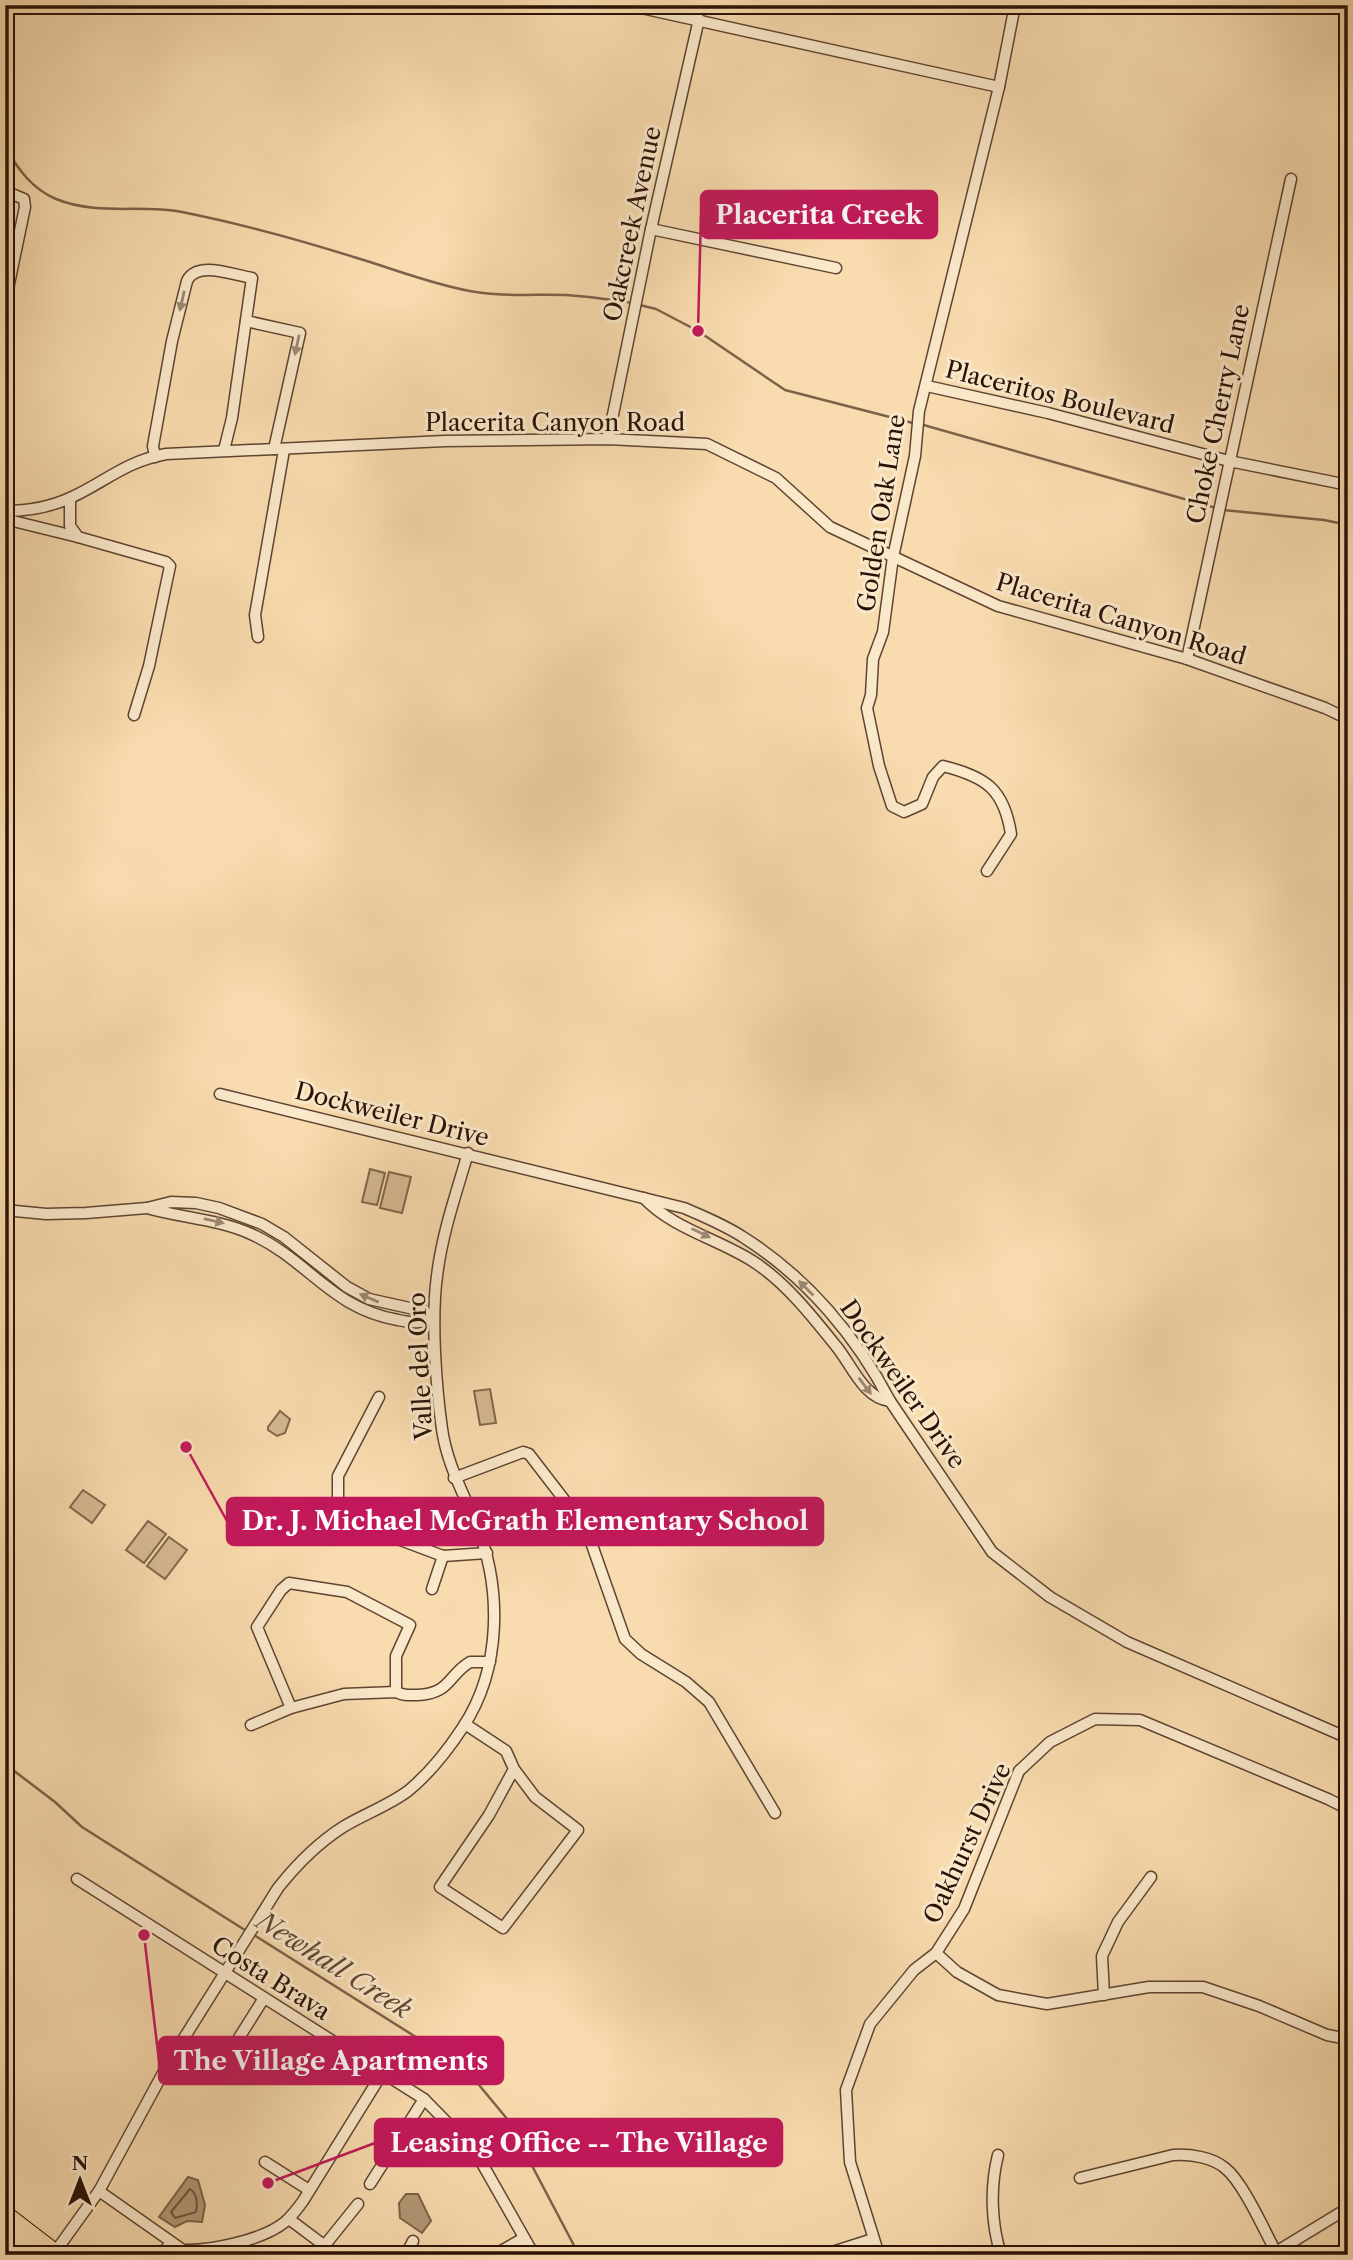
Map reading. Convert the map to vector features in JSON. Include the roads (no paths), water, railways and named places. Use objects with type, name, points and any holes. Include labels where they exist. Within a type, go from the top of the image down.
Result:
[{"type":"main road","points":[[5,2215],[55,2254]]},
{"type":"main road","points":[[5,2236],[30,2255]]},
{"type":"street","points":[[628,5],[999,87]]},
{"type":"street","name":"Golden Oak Lane","points":[[987,871],[1011,834],[1005,808],[998,795],[986,782],[943,766],[933,777],[922,804],[904,812],[892,806],[869,727],[867,708],[871,695],[873,659],[883,632],[893,557],[915,456],[919,411],[999,87],[1015,5]]},
{"type":"street","name":"Oakcreek Avenue","points":[[608,439],[651,229],[699,19]]},
{"type":"street","name":"Choke Cherry Lane","points":[[1187,659],[1291,179]]},
{"type":"street","points":[[5,191],[24,199],[25,207],[5,303]]},
{"type":"street","points":[[651,229],[836,268]]},
{"type":"street","points":[[155,457],[154,436],[172,341],[188,276],[201,269],[252,278],[232,418],[224,450]]},
{"type":"street","points":[[246,321],[300,332],[279,449],[256,615],[258,637]]},
{"type":"street","name":"Placeritos Boulevard","points":[[927,386],[1048,413],[1229,461],[1348,485]]},
{"type":"street","name":"Placerita Canyon Road","points":[[5,511],[33,509],[70,498],[127,465],[155,457],[224,450],[445,441],[608,439],[707,444],[776,478],[830,527],[998,606],[1187,659],[1325,708],[1348,719]]},
{"type":"street","points":[[70,498],[70,527],[78,537]]},
{"type":"street","points":[[5,511],[13,521],[166,562],[170,566],[149,666],[134,715]]},
{"type":"street","name":"Dockweiler Drive","points":[[220,1094],[644,1197],[684,1208],[746,1238],[785,1268],[841,1325],[880,1379],[890,1401],[992,1552],[1050,1597],[1127,1642],[1348,1738]]},
{"type":"street","name":"Valle del Oro","points":[[55,2254],[99,2191],[169,2062],[233,1956],[286,1878],[314,1849],[345,1826],[408,1791],[446,1752],[465,1724],[480,1692],[489,1662],[494,1611],[492,1580],[487,1553],[446,1453],[434,1317],[436,1278],[445,1233],[468,1153]]},
{"type":"street","points":[[644,1197],[666,1216],[714,1239],[770,1274],[817,1322],[868,1391],[878,1399],[890,1401]]},
{"type":"street","points":[[5,1210],[46,1214],[147,1208],[171,1202],[196,1203],[242,1216],[284,1237],[358,1293],[386,1304],[423,1311],[434,1317]]},
{"type":"street","points":[[338,1529],[338,1476],[379,1396]]},
{"type":"street","points":[[454,1478],[523,1452],[529,1454],[586,1528],[625,1639],[640,1654],[686,1682],[709,1702],[775,1813]]},
{"type":"street","points":[[297,1529],[338,1529],[387,1535],[443,1556],[487,1553]]},
{"type":"street","points":[[432,1589],[443,1556]]},
{"type":"street","points":[[291,1708],[257,1627],[281,1590],[289,1583],[347,1592],[410,1625],[396,1656],[396,1692]]},
{"type":"street","points":[[251,1725],[291,1708],[344,1694],[432,1694],[444,1688],[470,1662],[489,1662]]},
{"type":"street","name":"Oakhurst Drive","points":[[879,2255],[850,2162],[846,2090],[870,2024],[914,1970],[936,1953],[964,1909],[1018,1771],[1050,1742],[1095,1719],[1140,1720],[1348,1809]]},
{"type":"street","points":[[465,1724],[506,1751],[514,1769],[535,1797],[578,1830],[503,1928],[440,1887],[489,1815],[514,1769]]},
{"type":"street","points":[[1104,1994],[1102,1956],[1118,1922],[1151,1877]]},
{"type":"street","name":"Costa Brava","points":[[77,1879],[424,2099],[475,2151],[534,2255]]},
{"type":"street","points":[[936,1953],[957,1972],[998,1994],[1047,2004],[1149,1987],[1203,1987],[1259,2006],[1315,2031],[1348,2039]]},
{"type":"street","points":[[215,2076],[264,1998]]},
{"type":"street","points":[[99,2191],[181,2252],[264,2234],[289,2219],[383,2072]]},
{"type":"street","points":[[370,2184],[424,2099]]},
{"type":"street","points":[[1080,2178],[1173,2155],[1186,2154],[1210,2160],[1225,2168],[1236,2180],[1273,2253],[1348,2208]]},
{"type":"street","points":[[998,2155],[992,2177],[993,2215],[1001,2255]]},
{"type":"street","points":[[265,2162],[309,2190]]},
{"type":"street","points":[[325,2245],[358,2204]]},
{"type":"street","points":[[289,2219],[337,2255]]},
{"type":"street","points":[[494,2255],[524,2238]]},
{"type":"street","points":[[823,2255],[873,2239]]},
{"type":"street","points":[[406,2255],[413,2241]]},
{"type":"street","points":[[162,2255],[170,2243]]},
{"type":"water","points":[[188,2177],[198,2180],[205,2205],[202,2222],[187,2221],[175,2227],[159,2217]]},
{"type":"water","points":[[406,2194],[418,2194],[431,2221],[422,2233],[400,2218],[399,2203]]},
{"type":"waterway","points":[[5,147],[33,184],[47,195],[72,204],[182,212],[249,227],[470,291],[505,295],[574,296],[634,303]]},
{"type":"waterway","points":[[640,305],[656,309],[698,331],[785,390],[913,423]]},
{"type":"waterway","points":[[920,424],[1216,508]]},
{"type":"waterway","points":[[1223,510],[1324,520],[1348,525]]},
{"type":"waterway","name":"Newhall Creek","points":[[5,1764],[55,1802],[82,1827],[248,1932]]},
{"type":"waterway","name":"Newhall Creek","points":[[254,1935],[465,2068],[508,2120],[579,2255]]},
{"type":"place","name":"Placerita Creek","points":[[698,331]]},
{"type":"place","name":"Dr. J. Michael McGrath Elementary School","points":[[186,1447]]},
{"type":"place","name":"The Village Apartments","points":[[144,1935]]},
{"type":"place","name":"Leasing Office -- The Village","points":[[268,2183]]}]
